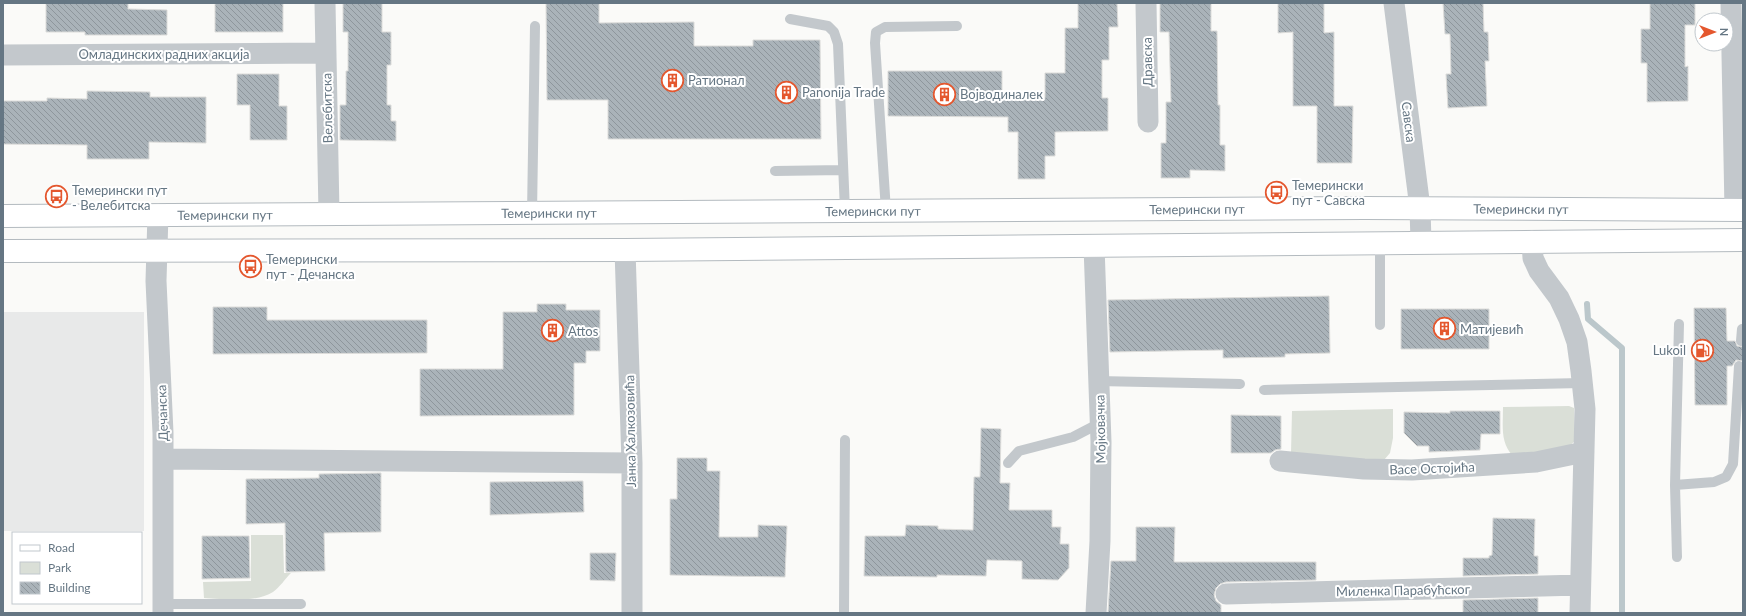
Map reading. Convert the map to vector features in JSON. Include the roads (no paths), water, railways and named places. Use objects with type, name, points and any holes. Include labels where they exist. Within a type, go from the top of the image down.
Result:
[{"type":"main road","name":"Темерински пут","points":[[3,216],[1420,208],[1739,210]]},
{"type":"main road","points":[[3,250],[624,250],[1380,242],[1743,240]]},
{"type":"street","name":"Велебитска","points":[[325,3],[329,214]]},
{"type":"street","name":"Дравска","points":[[1146,3],[1148,122]]},
{"type":"street","name":"Савска","points":[[1394,3],[1420,208],[1421,242]]},
{"type":"street","points":[[1731,3],[1739,210]]},
{"type":"street","name":"Омладинских радних акција","points":[[3,56],[325,53]]},
{"type":"street","name":"Дечанска","points":[[158,214],[156,281],[163,434],[163,609]]},
{"type":"street","points":[[1532,242],[1533,258],[1539,271],[1559,298],[1569,319],[1577,342],[1585,409],[1580,613]]},
{"type":"street","name":"Мојковачка","points":[[1094,246],[1100,422],[1100,541],[1096,613]]},
{"type":"street","name":"Јанка Халкозовића","points":[[624,250],[632,463],[632,613]]},
{"type":"street","name":"Васе Остојића","points":[[1280,461],[1364,469],[1412,470],[1536,462],[1584,452]]},
{"type":"street","points":[[163,459],[632,463]]},
{"type":"street","name":"Миленка Парабућског","points":[[1226,594],[1580,585]]},
{"type":"lane","points":[[790,19],[828,26],[834,32],[838,44],[845,211]]},
{"type":"lane","points":[[532,213],[535,26]]},
{"type":"lane","points":[[886,211],[875,43],[876,32],[884,27],[957,26]]},
{"type":"lane","points":[[775,171],[843,170]]},
{"type":"lane","points":[[1380,242],[1380,325]]},
{"type":"lane","points":[[1677,557],[1675,484],[1679,324]]},
{"type":"lane","points":[[1740,341],[1742,329]]},
{"type":"lane","points":[[1675,484],[1714,482],[1726,477],[1733,464],[1739,366]]},
{"type":"lane","points":[[1098,382],[1240,384]]},
{"type":"lane","points":[[1264,390],[1582,383]]},
{"type":"lane","points":[[1008,463],[1019,451],[1073,437],[1100,422]]},
{"type":"lane","points":[[844,613],[845,440]]},
{"type":"lane","points":[[163,609],[301,604]]},
{"type":"waterway","points":[[1587,304],[1588,319],[1622,348],[1622,613]]},
{"type":"place","name":"Ратионал","points":[[672,80]]},
{"type":"place","name":"Panonija Trade","points":[[787,92]]},
{"type":"place","name":"Војводиналек","points":[[945,94]]},
{"type":"place","name":"Темерински пут - Савска","points":[[1277,192]]},
{"type":"place","name":"Темерински пут - Велебитска","points":[[56,197]]},
{"type":"place","name":"Темерински пут - Дечанска","points":[[250,266]]},
{"type":"place","name":"Матијевић","points":[[1445,329]]},
{"type":"place","name":"Attos","points":[[552,331]]},
{"type":"place","name":"Lukoil","points":[[1702,350]]}]
